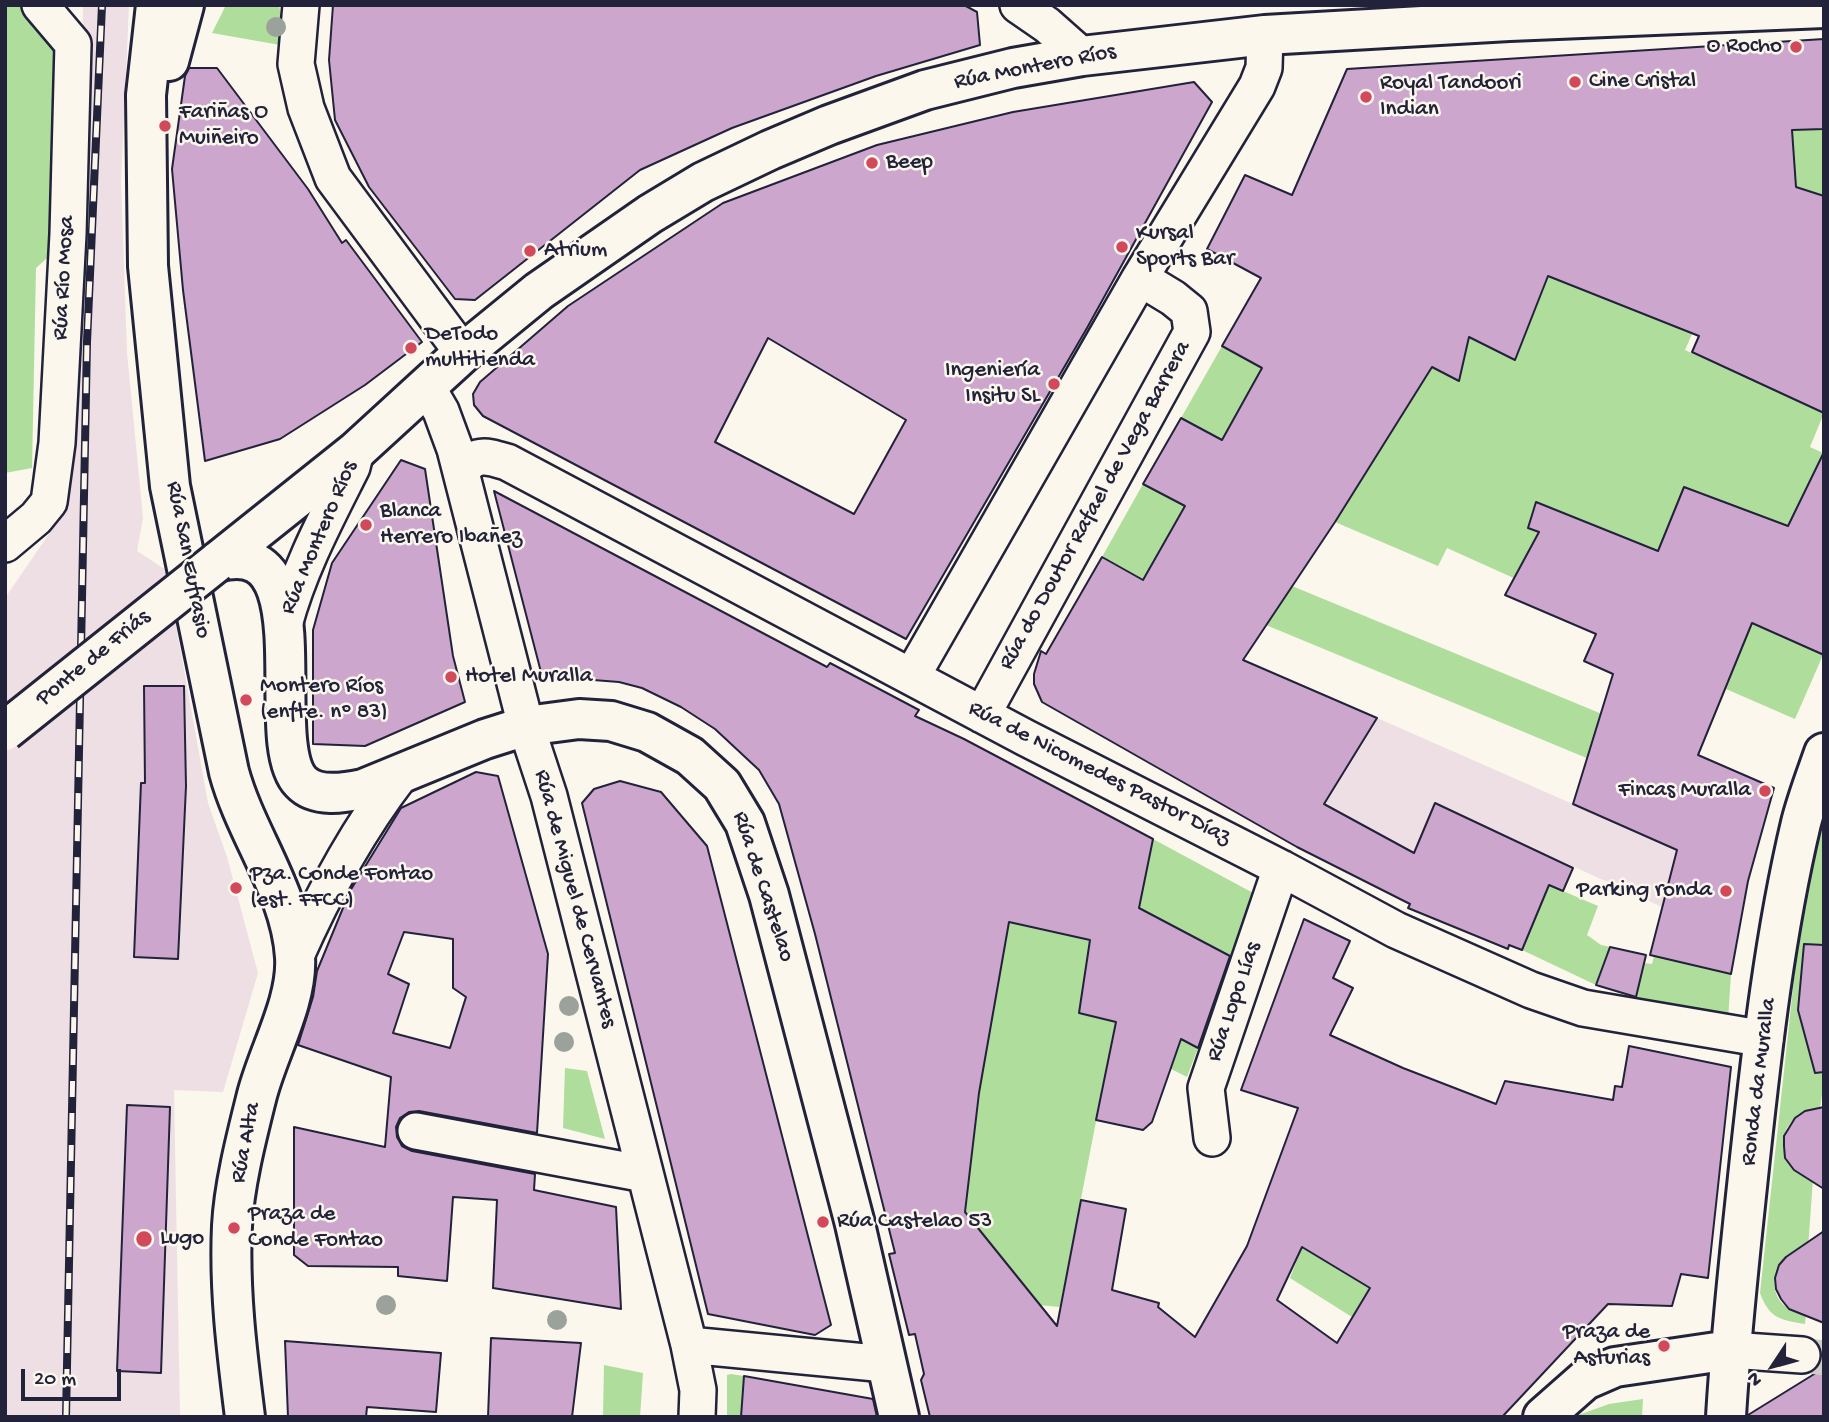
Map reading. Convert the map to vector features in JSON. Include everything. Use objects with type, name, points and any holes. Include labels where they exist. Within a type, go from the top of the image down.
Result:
[{"type":"street","name":"Rúa Río Mosa","points":[[5,544],[36,518],[49,502],[57,443],[68,234],[73,44],[40,5]]},
{"type":"street","name":"Rúa San Eufrasio","points":[[156,5],[146,94],[148,266],[170,486],[232,784],[284,906],[295,958]]},
{"type":"street","name":"Rúa San Eufrasio","points":[[146,148],[184,5]]},
{"type":"street","points":[[301,5],[296,64],[306,108],[333,178],[463,353]]},
{"type":"street","points":[[1018,5],[1047,25],[1082,56]]},
{"type":"street","name":"Rúa Montero Ríos","points":[[217,562],[356,451],[463,353],[539,291],[650,214],[715,176],[829,125],[925,90],[1013,68],[1082,56],[1265,35],[1509,21],[1824,8]]},
{"type":"street","points":[[912,676],[1140,278],[1257,86],[1264,68],[1265,35]]},
{"type":"street","name":"Rúa do Doutor Rafael de Vega Barrera","points":[[982,715],[1192,331],[1189,311],[1140,278]]},
{"type":"street","name":"Rúa de Miguel de Cervantes","points":[[427,387],[441,411],[461,471],[526,726],[549,796],[689,1345],[698,1390],[696,1417]]},
{"type":"street","name":"Rúa Montero Ríos","points":[[284,625],[304,565],[352,467],[356,451]]},
{"type":"street","name":"Rúa de Nicomedes Pastor Díaz","points":[[461,471],[470,460],[481,456],[507,461],[982,715],[1282,868],[1396,930],[1531,990],[1583,1008],[1765,1039]]},
{"type":"street","name":"Rúa Montero Ríos","points":[[217,562],[229,558],[243,559],[262,568],[276,589],[284,625],[287,736],[292,765],[301,783],[313,790],[342,793],[363,789],[401,774]]},
{"type":"street","name":"Ponte de Friás","points":[[5,731],[217,562]]},
{"type":"street","name":"Rúa de Castelao","points":[[401,774],[485,739],[526,726],[590,719],[611,721],[647,732],[672,744],[699,763],[722,785],[746,823],[769,895],[852,1211],[899,1417]]},
{"type":"street","name":"Ronda da Muralla","points":[[1726,1417],[1730,1350],[1756,1099],[1788,883],[1802,821],[1824,753]]},
{"type":"street","points":[[295,958],[359,831],[401,774]]},
{"type":"street","name":"Rúa Lopo Lías","points":[[1212,1138],[1206,1088],[1282,868]]},
{"type":"street","name":"Rúa Alta","points":[[245,1417],[232,1295],[232,1222],[257,1093],[292,990],[295,958]]},
{"type":"street","points":[[416,1130],[645,1174]]},
{"type":"street","points":[[689,1345],[886,1364]]},
{"type":"street","points":[[1543,1417],[1585,1380],[1615,1367],[1730,1350],[1802,1355]]},
{"type":"shaded area","points":[[83,5],[129,5],[121,182],[127,353],[143,518],[137,551],[166,570],[208,803],[227,857],[258,973],[223,1092],[174,1090],[180,1417],[5,1417],[5,598],[53,528],[81,314]]},
{"type":"shaded area","points":[[1377,718],[1748,881],[1740,925],[1662,907],[1435,803],[1414,853],[1323,803]]},
{"type":"green space","points":[[5,5],[29,5],[60,40],[57,249],[36,268],[32,468],[5,473]]},
{"type":"green space","points":[[226,5],[279,5],[286,46],[212,33]]},
{"type":"green space","points":[[1824,129],[1824,196],[1796,187],[1792,130]]},
{"type":"green space","points":[[1548,276],[1692,334],[1685,350],[1824,413],[1810,447],[1823,453],[1788,526],[1685,487],[1647,577],[1527,584],[1447,548],[1438,566],[1335,522],[1432,367],[1459,380],[1469,337],[1515,359]],"holes":[[[1536,502],[1613,533],[1628,570],[1528,528]]]},
{"type":"green space","points":[[1222,346],[1262,368],[1222,440],[1181,418]]},
{"type":"green space","points":[[1143,484],[1185,506],[1143,580],[1102,557]]},
{"type":"green space","points":[[1292,586],[1602,714],[1589,759],[1266,625]]},
{"type":"green space","points":[[1734,616],[1823,655],[1795,719],[1726,689],[1747,636]]},
{"type":"green space","points":[[1824,805],[1824,1080],[1820,1109],[1805,1112],[1794,1119],[1784,1140],[1784,1152],[1790,1163],[1799,1173],[1813,1179],[1808,1248],[1797,1250],[1788,1256],[1781,1264],[1775,1283],[1781,1302],[1790,1309],[1806,1313],[1805,1324],[1776,1316],[1767,1308],[1760,1293],[1805,877]]},
{"type":"green space","points":[[1153,839],[1255,894],[1232,957],[1165,922],[1127,1011],[1198,1048],[1187,1077],[1112,1039],[1060,1307],[1038,1305],[965,1212],[979,1093],[1009,922],[1090,940],[1079,1013],[1115,1022]]},
{"type":"green space","points":[[1549,885],[1598,906],[1587,935],[1601,945],[1610,947],[1596,985],[1522,950]]},
{"type":"green space","points":[[1654,956],[1731,974],[1728,1020],[1636,999],[1644,963],[1652,964]]},
{"type":"green space","points":[[565,1068],[587,1071],[605,1139],[563,1128]]},
{"type":"green space","points":[[1302,1247],[1370,1288],[1352,1317],[1290,1278]]},
{"type":"green space","points":[[604,1365],[643,1373],[640,1417],[603,1417]]},
{"type":"green space","points":[[727,1375],[744,1376],[741,1417],[727,1417]]},
{"type":"green space","points":[[1643,1399],[1642,1417],[1573,1417],[1609,1404]]},
{"type":"building","points":[[333,5],[964,5],[977,12],[980,45],[876,76],[732,128],[640,170],[475,300],[455,299],[369,187],[335,120],[329,60]]},
{"type":"building","points":[[1824,39],[1824,129],[1792,130],[1796,187],[1824,196],[1824,413],[1692,352],[1699,336],[1548,276],[1515,360],[1469,337],[1459,381],[1432,367],[1335,522],[1243,660],[1377,718],[1324,804],[1414,853],[1435,803],[1573,868],[1563,891],[1549,885],[1522,950],[1509,945],[1508,949],[1408,908],[1410,904],[1297,847],[1042,702],[1034,684],[1041,651],[1046,654],[1102,557],[1143,580],[1185,506],[1143,484],[1181,418],[1222,440],[1262,368],[1222,346],[1261,278],[1207,249],[1245,175],[1292,195],[1347,69]]},
{"type":"building","points":[[189,68],[217,68],[308,189],[342,243],[346,240],[422,342],[365,385],[280,439],[205,461],[183,290],[172,169],[185,76]]},
{"type":"building","points":[[1194,82],[1212,102],[1087,328],[906,639],[483,416],[474,405],[473,394],[480,382],[568,306],[723,203],[877,145],[1013,112]],"holes":[[[768,338],[906,420],[854,514],[715,442]]]},
{"type":"building","points":[[1824,452],[1824,655],[1752,623],[1698,755],[1774,788],[1748,881],[1731,974],[1650,955],[1677,850],[1573,804],[1613,674],[1584,661],[1596,634],[1505,595],[1539,532],[1528,528],[1536,502],[1658,551],[1684,487],[1788,526]]},
{"type":"building","points":[[401,460],[425,469],[453,656],[465,702],[365,746],[313,744],[313,630],[332,563]]},
{"type":"building","points":[[494,491],[827,667],[830,663],[919,710],[915,716],[1153,839],[1139,908],[1230,956],[1198,1048],[1181,1039],[1152,1122],[1143,1130],[1096,1120],[1116,1022],[1079,1013],[1090,940],[1009,922],[979,1093],[965,1212],[1057,1326],[1081,1200],[1126,1209],[1112,1290],[1159,1303],[1158,1307],[1195,1337],[1247,1246],[1298,1108],[1241,1090],[1304,919],[1350,941],[1333,978],[1353,988],[1330,1035],[1403,1068],[1496,1104],[1505,1081],[1613,1100],[1615,1086],[1622,1087],[1629,1046],[1731,1067],[1708,1278],[1681,1274],[1672,1306],[1608,1304],[1502,1417],[930,1417],[921,1380],[924,1374],[915,1334],[909,1335],[889,1254],[895,1253],[815,934],[779,804],[759,770],[715,729],[681,707],[642,688],[619,682],[542,676]],"holes":[[[1302,1247],[1370,1288],[1337,1343],[1277,1300]]]},
{"type":"building","points":[[144,686],[184,686],[186,786],[178,959],[134,957],[141,783],[145,783]]},
{"type":"building","points":[[476,772],[498,776],[548,954],[537,1133],[419,1111],[409,1112],[400,1118],[396,1127],[397,1137],[402,1146],[412,1151],[535,1174],[534,1190],[616,1207],[621,1309],[493,1288],[497,1200],[453,1197],[447,1281],[398,1276],[398,1267],[308,1266],[294,1255],[294,1127],[385,1147],[391,1077],[298,1045],[313,997],[317,971],[350,891],[401,808]],"holes":[[[404,932],[453,939],[453,988],[466,997],[450,1048],[393,1033],[409,984],[388,974]]]},
{"type":"building","points":[[620,781],[661,792],[707,846],[831,1325],[815,1335],[708,1314],[582,803],[594,789]]},
{"type":"building","points":[[1804,944],[1824,945],[1824,1072],[1815,1073],[1798,1010]]},
{"type":"building","points":[[1610,947],[1646,955],[1636,997],[1596,985]]},
{"type":"building","name":"Lugo","points":[[127,1105],[170,1107],[161,1373],[117,1371]]},
{"type":"building","points":[[1824,1107],[1824,1189],[1794,1170],[1785,1158],[1784,1136],[1795,1118],[1805,1111]]},
{"type":"building","points":[[1824,1231],[1824,1323],[1789,1309],[1776,1289],[1775,1278],[1779,1265],[1786,1257]]},
{"type":"building","points":[[491,1338],[581,1343],[572,1417],[488,1417]]},
{"type":"building","points":[[285,1341],[441,1353],[436,1412],[367,1407],[366,1417],[288,1417]]},
{"type":"building","points":[[1824,1368],[1824,1417],[1748,1417],[1748,1415]]},
{"type":"building","points":[[744,1376],[873,1399],[877,1417],[741,1417]]},
{"type":"tunnel","points":[[1802,1355],[1824,1358]]},
{"type":"railway","points":[[66,1417],[87,342],[102,5]]},
{"type":"place","name":"O Rocho","points":[[1796,47]]},
{"type":"place","name":"Cine Cristal","points":[[1575,82]]},
{"type":"place","name":"Royal Tandoori Indian","points":[[1366,97]]},
{"type":"place","name":"Fariñas O Muiñeiro","points":[[165,126]]},
{"type":"place","name":"Beep","points":[[872,163]]},
{"type":"place","name":"Kursal Sports Bar","points":[[1122,247]]},
{"type":"place","name":"Atrium","points":[[530,251]]},
{"type":"place","name":"DeTodo multitienda","points":[[411,348]]},
{"type":"place","name":"Ingeniería Insitu SL","points":[[1054,384]]},
{"type":"place","name":"Blanca Herrero Ibañez","points":[[366,525]]},
{"type":"place","name":"Hotel Muralla","points":[[451,677]]},
{"type":"place","name":"Montero Ríos (enfte. nº 83)","points":[[246,700]]},
{"type":"place","name":"Fincas Muralla","points":[[1765,791]]},
{"type":"place","name":"Pza. Conde Fontao (est. FFCC)","points":[[236,888]]},
{"type":"place","name":"Parking ronda","points":[[1726,891]]},
{"type":"place","name":"Rúa Castelao 53","points":[[823,1222]]},
{"type":"place","name":"Praza de Conde Fontao","points":[[234,1228]]},
{"type":"place","name":"Lugo","points":[[144,1239]]},
{"type":"place","name":"Praza de Asturias","points":[[1664,1346]]}]
